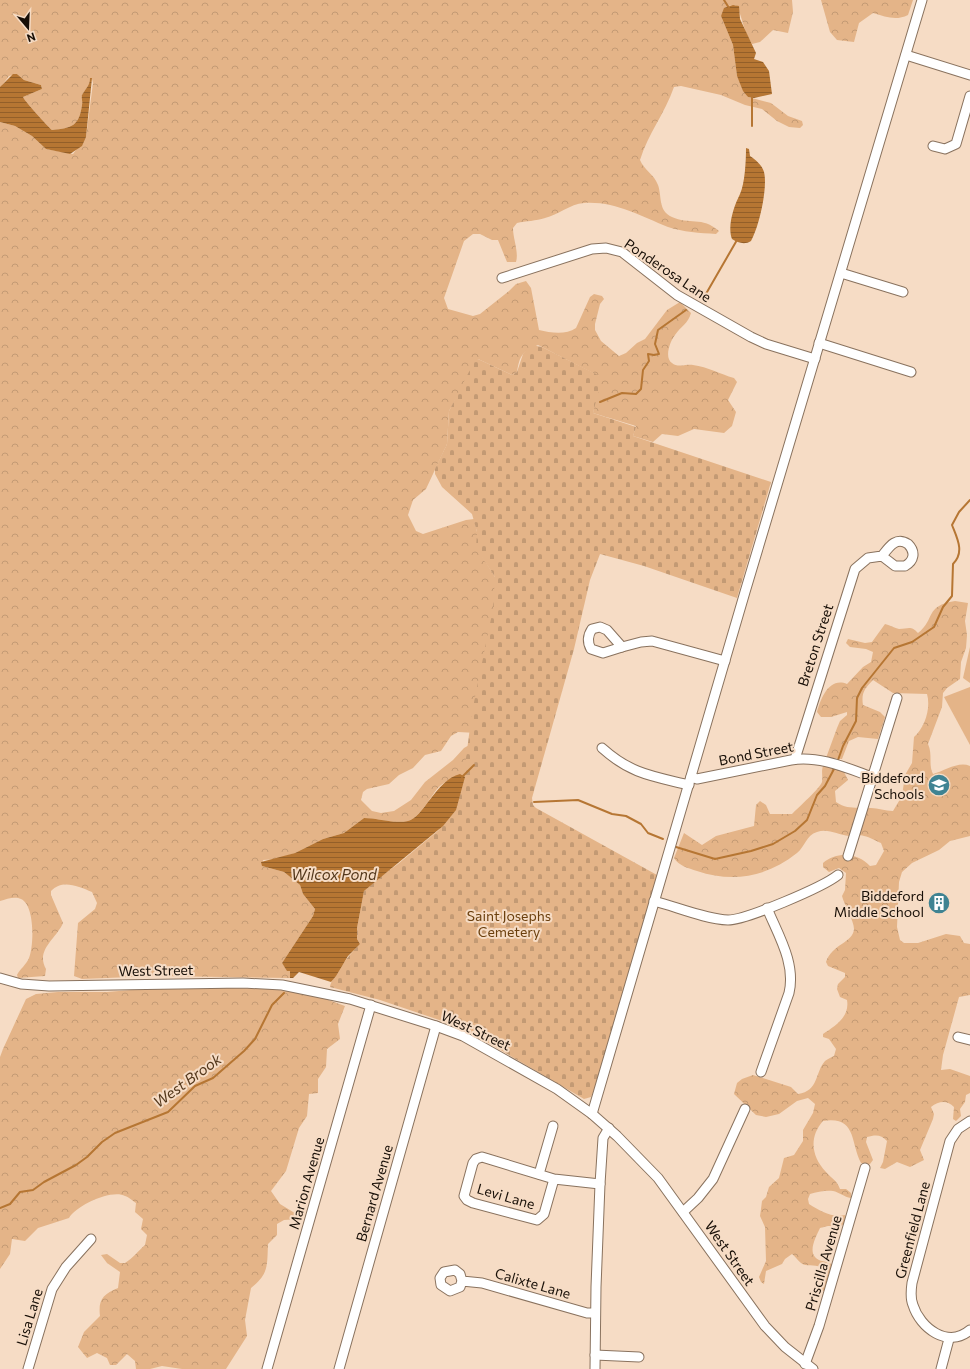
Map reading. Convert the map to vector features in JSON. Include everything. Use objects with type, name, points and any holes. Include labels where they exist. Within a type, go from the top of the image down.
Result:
[{"type":"street","points":[[592,1114],[724,662],[922,0]]},
{"type":"street","points":[[906,55],[970,75]]},
{"type":"street","points":[[933,146],[945,148],[956,144],[970,96]]},
{"type":"street","name":"Ponderosa Lane","points":[[502,278],[592,249],[602,248],[614,250],[636,261],[677,295],[745,334],[766,344],[815,359]]},
{"type":"street","points":[[841,273],[903,292]]},
{"type":"street","points":[[819,344],[911,372]]},
{"type":"street","name":"Breton Street","points":[[794,759],[855,569],[868,558],[882,556]]},
{"type":"street","points":[[622,647],[641,642],[652,642],[724,662]]},
{"type":"street","points":[[848,856],[897,698]]},
{"type":"street","name":"Bond Street","points":[[602,748],[617,761],[630,769],[690,781],[794,759],[822,761],[872,777]]},
{"type":"street","points":[[654,901],[728,920],[743,917],[767,908],[823,885],[838,875]]},
{"type":"street","points":[[761,1072],[789,993],[792,980],[788,960],[767,908]]},
{"type":"street","name":"West Street","points":[[0,978],[21,984],[49,986],[270,984],[310,989],[371,1005],[436,1026],[494,1052],[557,1089],[609,1128],[658,1178],[757,1316],[785,1347],[809,1366]]},
{"type":"street","name":"Marion Avenue","points":[[267,1369],[371,1005]]},
{"type":"street","name":"Bernard Avenue","points":[[339,1369],[436,1026]]},
{"type":"street","points":[[958,1037],[970,1040]]},
{"type":"street","points":[[683,1212],[698,1198],[713,1179],[745,1109]]},
{"type":"street","name":"Greenfield Lane","points":[[949,1339],[937,1334],[923,1322],[913,1306],[911,1292],[950,1141],[958,1129],[970,1121]]},
{"type":"street","points":[[553,1126],[539,1174],[554,1179],[600,1184]]},
{"type":"street","points":[[595,1369],[595,1313],[600,1184],[603,1138],[609,1128]]},
{"type":"street","name":"Levi Lane","points":[[539,1174],[487,1157],[477,1158],[465,1189],[464,1196],[467,1200],[532,1220],[539,1219],[544,1214],[554,1179]]},
{"type":"street","name":"Priscilla Avenue","points":[[809,1366],[809,1356],[865,1168]]},
{"type":"street","name":"Lisa Lane","points":[[28,1369],[52,1289],[66,1267],[91,1239]]},
{"type":"street","name":"Calixte Lane","points":[[462,1281],[482,1283],[595,1313]]},
{"type":"street","points":[[941,1369],[949,1339],[963,1335],[970,1330]]},
{"type":"street","points":[[595,1355],[639,1357]]},
{"type":"green space","points":[[0,0],[792,0],[793,12],[788,33],[773,30],[760,42],[752,44],[747,35],[736,5],[728,6],[721,16],[733,45],[737,76],[748,97],[771,103],[788,116],[802,121],[803,125],[800,128],[789,127],[777,121],[762,109],[745,105],[721,95],[681,86],[674,87],[666,106],[643,150],[640,160],[658,185],[664,211],[672,217],[678,219],[701,222],[713,226],[719,231],[716,234],[674,229],[617,207],[606,204],[584,203],[574,205],[555,215],[545,218],[517,223],[513,228],[517,254],[516,262],[507,262],[498,240],[492,240],[480,234],[473,234],[464,241],[444,298],[448,309],[473,316],[480,314],[516,284],[526,281],[531,288],[539,330],[553,333],[568,332],[576,328],[590,297],[594,294],[602,296],[604,299],[600,304],[595,330],[601,341],[619,356],[626,353],[637,343],[645,339],[667,310],[680,302],[691,313],[688,320],[671,341],[668,354],[670,361],[674,364],[682,366],[698,366],[734,378],[737,382],[728,400],[736,412],[732,426],[724,433],[694,429],[678,436],[662,434],[653,442],[633,436],[636,426],[593,413],[599,376],[538,345],[525,352],[519,362],[517,372],[512,375],[478,359],[449,411],[447,444],[426,489],[413,500],[408,515],[416,531],[423,534],[466,520],[474,519],[477,532],[477,548],[495,577],[498,616],[477,733],[458,732],[451,736],[441,751],[425,755],[413,768],[399,775],[389,784],[367,789],[363,792],[361,800],[372,811],[381,813],[394,811],[411,800],[425,782],[453,760],[464,748],[471,744],[476,800],[398,864],[439,830],[455,776],[439,787],[420,812],[408,821],[397,822],[364,818],[344,833],[323,839],[295,853],[277,859],[263,860],[262,866],[284,872],[300,885],[303,894],[315,909],[313,916],[282,963],[287,970],[291,971],[290,978],[156,976],[82,979],[74,976],[78,923],[95,909],[97,903],[92,892],[76,886],[65,884],[55,887],[51,891],[51,895],[63,923],[45,950],[43,962],[46,969],[45,976],[18,978],[17,975],[26,963],[31,952],[32,926],[29,909],[26,903],[21,899],[11,898],[0,901],[0,122],[15,126],[32,136],[46,149],[73,154],[86,137],[93,83],[92,79],[90,79],[88,86],[82,95],[81,112],[76,122],[69,127],[52,130],[36,114],[23,97],[42,89],[41,85],[24,80],[17,74],[9,76],[0,88]]},
{"type":"green space","points":[[821,0],[913,0],[908,15],[904,17],[891,18],[873,13],[859,23],[854,42],[837,40],[830,32]]},
{"type":"green space","name":"Saint Josephs Cemetery","points":[[531,345],[542,347],[600,376],[601,381],[593,413],[636,427],[633,436],[771,482],[737,598],[644,566],[600,554],[590,580],[574,649],[532,798],[533,805],[657,875],[594,1090],[591,1097],[584,1099],[463,1028],[380,1000],[330,987],[334,977],[342,965],[360,944],[357,939],[357,928],[364,891],[439,830],[456,810],[465,777],[472,712],[493,609],[495,577],[476,548],[477,532],[472,514],[442,487],[435,474],[435,469],[447,444],[449,411],[475,360],[478,359],[512,375],[517,372],[523,354]]},
{"type":"green space","points":[[955,601],[968,603],[965,621],[967,635],[966,648],[961,662],[960,679],[947,688],[943,693],[942,707],[928,744],[933,774],[956,766],[970,766],[970,836],[950,841],[939,850],[912,863],[902,872],[899,882],[897,927],[900,940],[904,943],[918,943],[946,934],[960,936],[964,943],[970,944],[970,995],[959,997],[943,1055],[941,1070],[950,1069],[970,1076],[970,1093],[966,1095],[965,1102],[960,1109],[961,1116],[956,1121],[953,1119],[954,1107],[949,1103],[937,1103],[931,1107],[934,1114],[933,1119],[920,1150],[924,1160],[910,1167],[897,1162],[885,1169],[880,1168],[883,1162],[887,1141],[878,1136],[867,1137],[866,1142],[873,1160],[870,1164],[861,1163],[851,1132],[847,1127],[842,1122],[823,1121],[815,1133],[814,1146],[817,1160],[826,1172],[834,1179],[840,1189],[846,1189],[851,1193],[851,1198],[833,1191],[822,1191],[810,1194],[808,1199],[809,1204],[831,1215],[845,1215],[845,1223],[841,1226],[828,1226],[820,1228],[814,1240],[813,1254],[815,1257],[833,1265],[825,1291],[823,1291],[821,1285],[821,1267],[803,1264],[792,1254],[785,1259],[782,1264],[766,1271],[764,1284],[761,1282],[759,1277],[766,1261],[765,1227],[760,1216],[762,1201],[766,1197],[769,1187],[779,1178],[784,1158],[794,1155],[803,1141],[803,1130],[813,1113],[815,1104],[808,1098],[797,1101],[779,1114],[766,1117],[756,1115],[734,1094],[737,1083],[742,1079],[753,1075],[791,1087],[798,1094],[810,1089],[816,1080],[822,1065],[825,1061],[834,1056],[836,1049],[829,1039],[823,1037],[823,1034],[841,1020],[846,1011],[847,1000],[840,997],[837,989],[838,984],[845,977],[845,973],[828,966],[826,962],[833,951],[850,938],[854,929],[842,896],[845,890],[846,873],[839,868],[829,872],[823,867],[823,863],[829,859],[841,855],[847,855],[860,858],[870,866],[876,865],[884,851],[881,843],[868,837],[861,835],[849,836],[829,831],[821,831],[810,836],[800,850],[786,861],[774,868],[749,876],[724,877],[710,875],[684,866],[678,863],[674,858],[684,833],[702,845],[716,836],[754,826],[756,805],[760,801],[766,805],[770,814],[792,814],[821,785],[823,766],[831,766],[844,772],[848,780],[835,791],[836,802],[840,805],[853,808],[874,808],[893,811],[902,796],[905,775],[912,763],[914,737],[924,723],[928,711],[927,694],[893,693],[873,680],[864,691],[863,705],[880,712],[885,717],[878,739],[858,737],[849,741],[842,759],[826,758],[840,721],[847,715],[847,712],[831,717],[821,717],[817,712],[824,695],[831,686],[835,683],[847,684],[863,667],[871,662],[873,652],[866,649],[850,647],[846,643],[848,639],[865,643],[872,642],[885,624],[899,629],[911,628],[918,633],[927,623],[934,610],[945,603]]},
{"type":"green space","points":[[970,647],[970,683],[963,678]]},
{"type":"green space","points":[[970,687],[970,745],[944,697]]},
{"type":"green space","points":[[143,989],[271,989],[312,994],[345,1006],[338,1024],[340,1039],[327,1049],[326,1067],[318,1079],[318,1093],[309,1094],[307,1116],[299,1128],[286,1171],[271,1191],[280,1204],[298,1215],[300,1219],[284,1220],[277,1224],[277,1235],[268,1244],[266,1269],[261,1278],[251,1288],[245,1320],[247,1336],[226,1369],[182,1369],[162,1366],[150,1369],[136,1369],[135,1361],[127,1354],[116,1365],[110,1365],[107,1358],[97,1353],[87,1358],[78,1347],[84,1332],[100,1316],[100,1306],[105,1295],[118,1288],[120,1272],[107,1263],[101,1255],[107,1254],[120,1263],[125,1263],[131,1259],[145,1245],[147,1235],[141,1229],[143,1219],[135,1212],[136,1203],[128,1197],[119,1194],[94,1200],[73,1213],[69,1218],[38,1228],[25,1241],[12,1239],[10,1254],[0,1269],[0,1057],[3,1049],[26,999],[36,994],[58,992],[107,992]]},
{"type":"water","points":[[733,5],[739,6],[740,19],[756,53],[754,59],[763,62],[769,71],[772,94],[754,98],[748,97],[743,91],[737,76],[733,45],[721,16],[724,8]]},
{"type":"water","points":[[13,74],[17,74],[24,80],[41,85],[42,89],[23,97],[36,114],[52,130],[69,127],[76,122],[81,112],[82,95],[90,81],[90,78],[92,78],[86,137],[82,146],[70,154],[46,149],[32,136],[15,126],[0,122],[0,87]]},
{"type":"water","points":[[746,148],[749,149],[750,156],[763,169],[765,188],[760,217],[754,235],[751,241],[744,243],[732,239],[730,228],[734,210],[743,184]]},
{"type":"water","name":"Wilcox Pond","points":[[460,774],[465,777],[456,810],[443,826],[364,891],[357,928],[357,939],[360,944],[348,956],[331,982],[299,972],[293,978],[290,978],[290,971],[287,971],[282,963],[313,916],[315,909],[303,894],[300,885],[284,872],[262,866],[261,862],[295,853],[323,839],[344,833],[364,818],[397,822],[408,821],[419,813],[444,783]]},
{"type":"waterway","name":"West Brook","points":[[724,0],[729,8]]},
{"type":"waterway","name":"West Brook","points":[[752,96],[752,126]]},
{"type":"waterway","name":"West Brook","points":[[703,299],[737,240]]},
{"type":"waterway","name":"West Brook","points":[[600,402],[622,393],[636,394],[641,389],[643,370],[649,361],[648,354],[659,354],[655,344],[658,330],[686,310]]},
{"type":"waterway","points":[[838,760],[843,746],[856,721],[857,698],[862,688],[894,648],[912,642],[934,627],[943,607],[952,596],[953,564],[959,555],[958,540],[952,525],[959,512],[970,500]]},
{"type":"waterway","name":"West Brook","points":[[462,777],[474,765]]},
{"type":"waterway","points":[[676,847],[715,859],[751,851],[773,844],[795,831],[807,820],[817,795],[825,786],[834,769]]},
{"type":"waterway","points":[[534,802],[578,800],[612,814],[626,816],[641,824],[648,833],[663,839]]},
{"type":"waterway","name":"West Brook","points":[[0,1208],[10,1204],[20,1192],[33,1190],[44,1182],[76,1165],[87,1157],[102,1142],[115,1133],[168,1112],[195,1086],[213,1078],[244,1051],[255,1039],[272,1005],[284,993]]},
{"type":"place","name":"Biddeford Schools","points":[[939,785]]},
{"type":"place","name":"Biddeford Middle School","points":[[939,903]]}]
